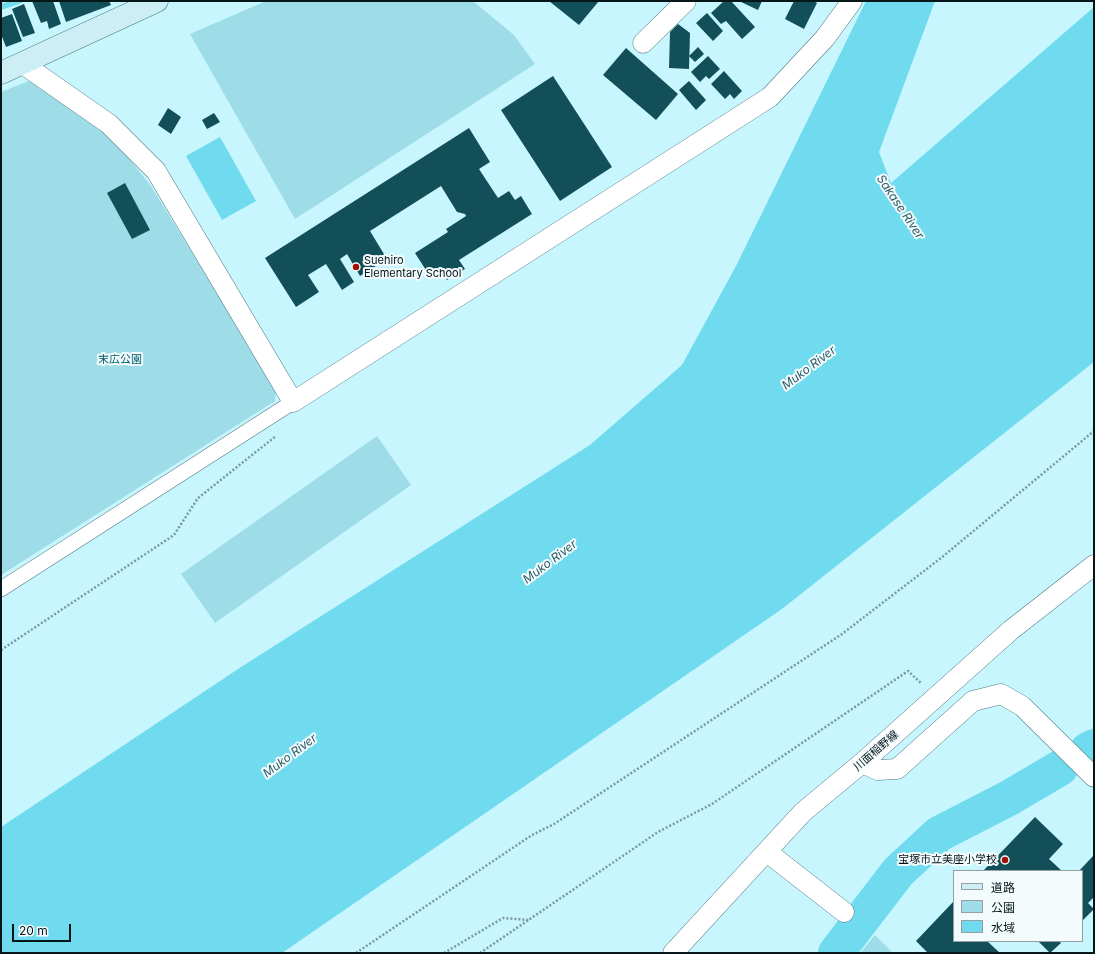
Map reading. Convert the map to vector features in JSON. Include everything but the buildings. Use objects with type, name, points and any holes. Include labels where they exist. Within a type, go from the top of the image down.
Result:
[{"type":"main road","points":[[1,73],[157,1]]},
{"type":"street","points":[[643,43],[686,1]]},
{"type":"street","points":[[1,589],[770,98],[825,38],[852,1]]},
{"type":"street","points":[[23,64],[109,124],[156,171],[293,402]]},
{"type":"street","name":"川面稲野線","points":[[673,953],[803,812],[862,763],[1010,630],[1094,565]]},
{"type":"street","points":[[862,763],[878,770],[897,769],[973,701],[1001,694],[1022,706],[1094,777]]},
{"type":"street","points":[[767,852],[844,912]]},
{"type":"path","points":[[356,953],[532,835],[554,824],[842,634],[941,558],[1094,431]]},
{"type":"path","points":[[1,650],[174,535],[198,498],[279,433]]},
{"type":"path","points":[[480,953],[658,832],[712,804],[908,672],[925,687]]},
{"type":"path","points":[[444,953],[503,918],[530,920]]},
{"type":"green space","points":[[266,1],[473,1],[514,35],[535,64],[295,219],[190,34]]},
{"type":"green space","name":"末広公園","points":[[29,81],[78,109],[109,134],[151,186],[276,389],[275,401],[1,575],[1,92]]},
{"type":"green space","points":[[377,436],[411,485],[215,623],[181,574]]},
{"type":"green space","points":[[875,935],[893,953],[860,953]]},
{"type":"water","points":[[866,1],[935,1],[879,152],[891,183],[1094,7],[1094,362],[782,609],[282,953],[1,953],[1,827],[241,667],[590,445],[682,365],[736,266]]},
{"type":"water","points":[[220,137],[256,201],[222,220],[186,156]]},
{"type":"waterway","points":[[1,7],[19,1]]},
{"type":"waterway","points":[[1088,750],[1094,747]]},
{"type":"waterway","points":[[836,953],[898,872],[939,834],[1009,798],[1060,768]]},
{"type":"place","name":"Suehiro Elementary School","points":[[356,267]]},
{"type":"place","name":"宝塚市立美座小学校","points":[[1005,860]]},
{"type":"water label","name":"Sakase River","points":[[900,207]]},
{"type":"water label","name":"Muko River","points":[[809,368]]},
{"type":"water label","name":"Muko River","points":[[550,562]]},
{"type":"water label","name":"Muko River","points":[[290,756]]}]
